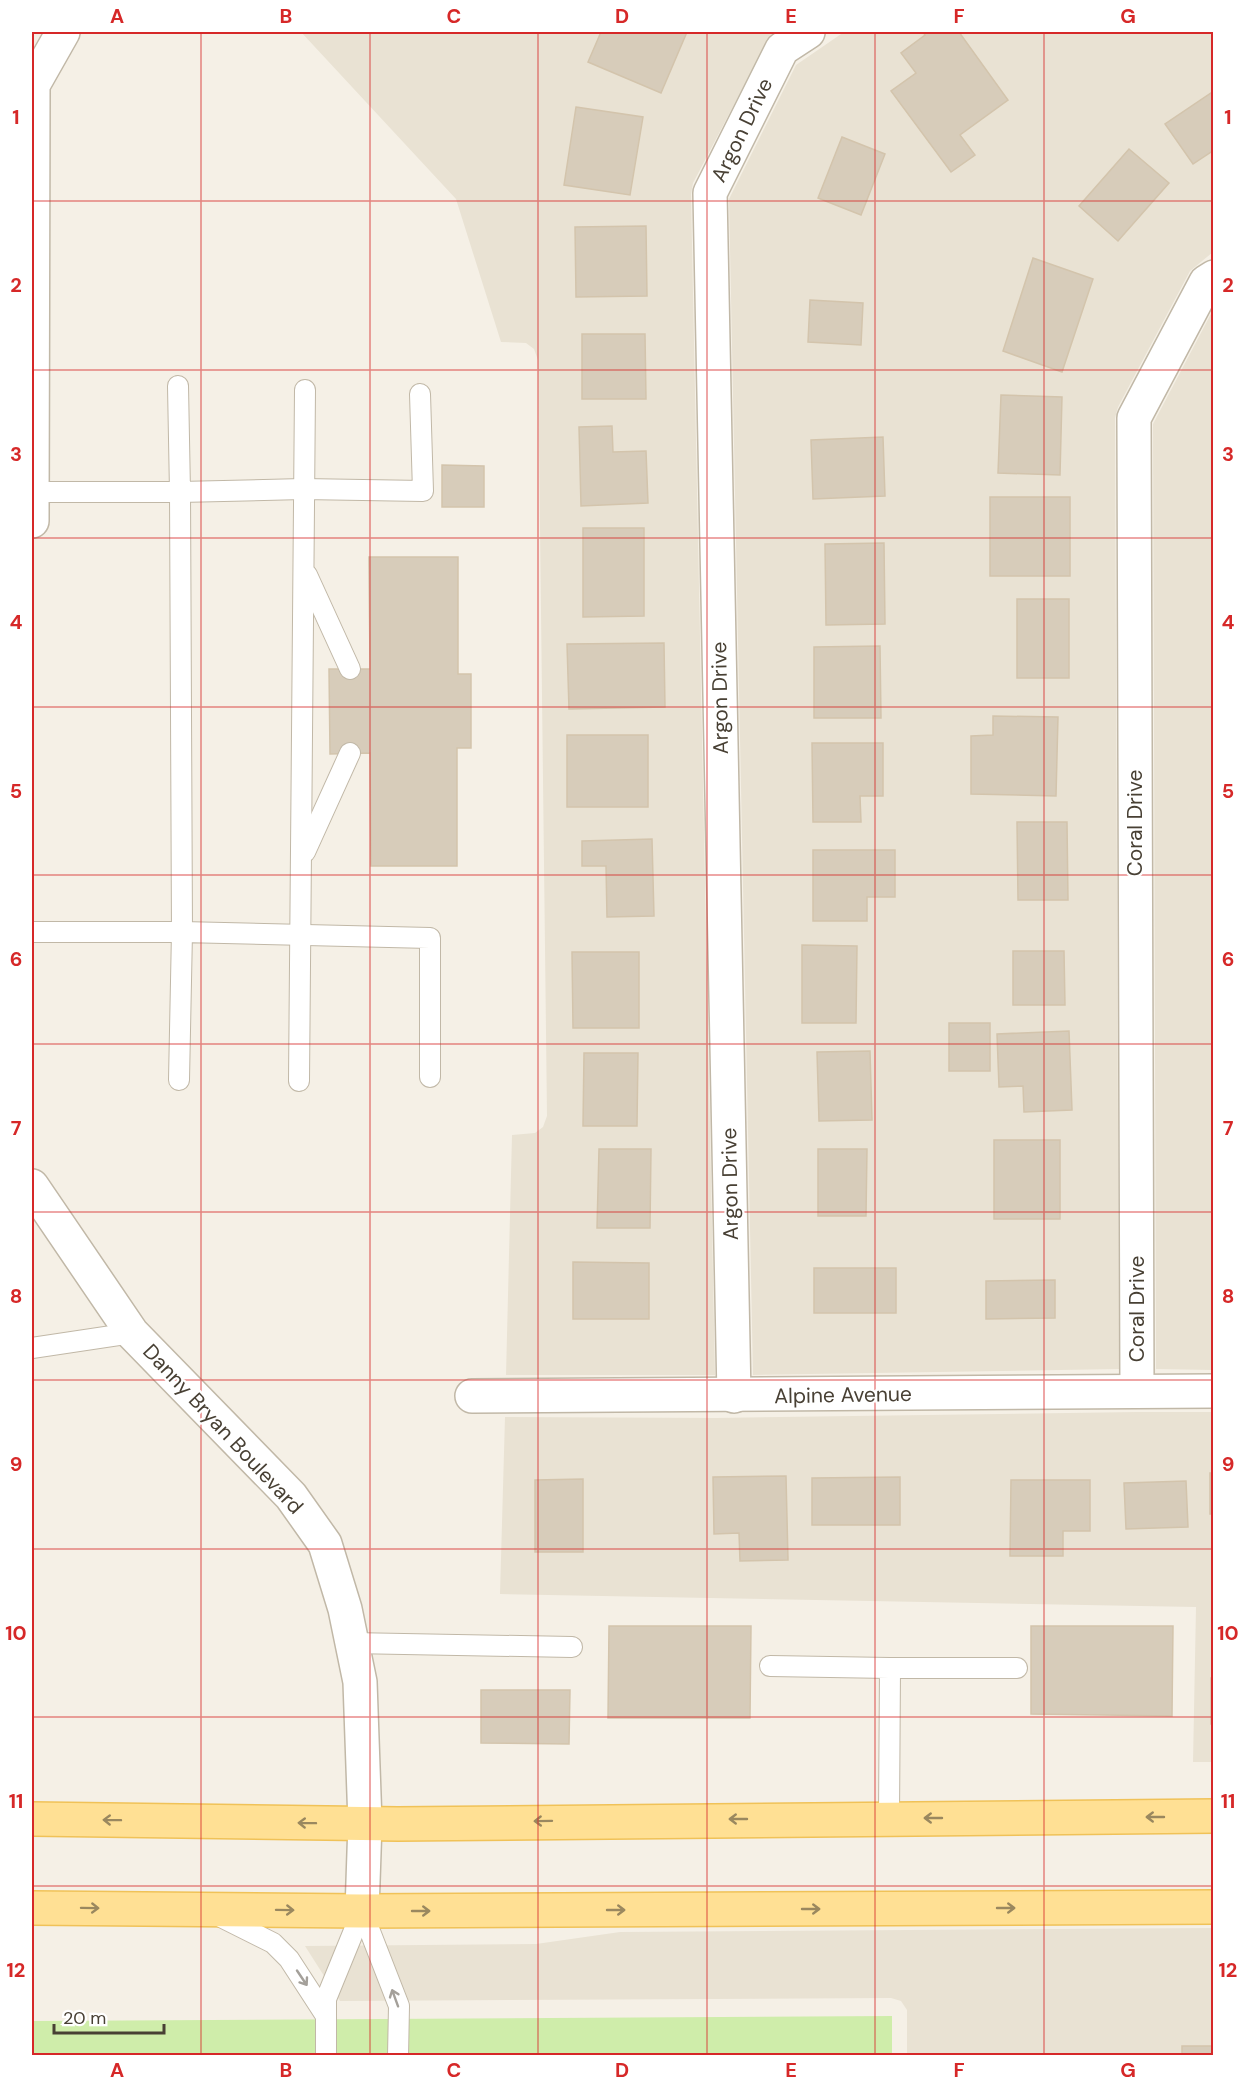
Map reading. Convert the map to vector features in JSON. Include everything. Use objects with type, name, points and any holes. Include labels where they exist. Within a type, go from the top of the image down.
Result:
[{"type":"main road","points":[[32,1819],[398,1824],[1214,1816]]},
{"type":"main road","points":[[32,1908],[362,1911],[1214,1907]]},
{"type":"street","points":[[32,521],[33,85],[63,32]]},
{"type":"street","name":"Argon Drive","points":[[734,1396],[710,194],[782,50],[808,32]]},
{"type":"street","name":"Coral Drive","points":[[1137,1390],[1134,418],[1206,282],[1214,277]]},
{"type":"street","name":"Danny Bryan Boulevard","points":[[32,1186],[132,1333],[298,1506],[325,1544],[345,1609],[360,1682],[365,1823],[362,1911]]},
{"type":"street","name":"Alpine Avenue","points":[[472,1396],[1214,1391]]},
{"type":"lane","points":[[178,386],[182,932],[179,1080]]},
{"type":"lane","points":[[299,1081],[305,570],[304,390]]},
{"type":"lane","points":[[32,492],[303,489],[423,491],[420,394]]},
{"type":"lane","points":[[305,570],[350,669]]},
{"type":"lane","points":[[302,859],[350,753]]},
{"type":"lane","points":[[32,932],[182,932],[430,938],[430,1077]]},
{"type":"lane","points":[[32,1348],[132,1333]]},
{"type":"lane","points":[[351,1643],[572,1647]]},
{"type":"lane","points":[[770,1666],[1017,1668]]},
{"type":"lane","points":[[889,1818],[890,1668]]},
{"type":"lane","points":[[205,1909],[273,1943],[289,1959],[326,2016]]},
{"type":"lane","points":[[326,2055],[326,1999],[362,1911]]},
{"type":"lane","points":[[362,1911],[399,2006],[398,2055]]},
{"type":"shaded area","points":[[301,32],[772,32],[693,183],[691,194],[715,1375],[506,1375],[512,1135],[535,1133],[543,1127],[547,1116],[538,360],[534,349],[526,343],[501,342],[456,199]]},
{"type":"shaded area","points":[[844,32],[1213,32],[1213,252],[1190,271],[1118,407],[1115,418],[1119,1369],[753,1375],[729,199],[796,65]]},
{"type":"shaded area","points":[[1213,310],[1213,1370],[1156,1369],[1153,424]]},
{"type":"shaded area","points":[[1213,1412],[1213,1762],[1193,1762],[1196,1607],[500,1594],[505,1417],[716,1418]]},
{"type":"shaded area","points":[[1213,1928],[1213,2055],[907,2055],[907,2010],[901,2001],[891,1998],[340,2001],[305,1946],[536,1944],[620,1932]]},
{"type":"green space","points":[[892,2016],[892,2055],[32,2056],[32,2021]]},
{"type":"building","points":[[601,32],[687,32],[661,93],[588,62]]},
{"type":"building","points":[[923,32],[959,32],[1008,100],[960,135],[975,155],[951,172],[891,91],[916,73],[901,53],[925,35]]},
{"type":"building","points":[[1214,91],[1214,150],[1193,164],[1165,124]]},
{"type":"building","points":[[576,107],[643,117],[630,195],[564,185]]},
{"type":"building","points":[[842,137],[885,154],[861,215],[818,198]]},
{"type":"building","points":[[1129,149],[1169,183],[1118,241],[1079,206]]},
{"type":"building","points":[[646,226],[647,296],[576,297],[575,227]]},
{"type":"building","points":[[1033,258],[1093,279],[1062,372],[1003,351]]},
{"type":"building","points":[[810,300],[863,303],[861,345],[808,342]]},
{"type":"building","points":[[582,334],[645,334],[646,399],[582,399]]},
{"type":"building","points":[[1001,395],[1062,397],[1060,475],[998,473]]},
{"type":"building","points":[[612,426],[613,452],[646,451],[648,503],[581,506],[579,427]]},
{"type":"building","points":[[883,437],[885,496],[813,499],[811,440]]},
{"type":"building","points":[[442,465],[484,466],[484,507],[442,507]]},
{"type":"building","points":[[990,497],[1070,497],[1070,576],[990,576]]},
{"type":"building","points":[[583,528],[644,528],[644,616],[583,617]]},
{"type":"building","points":[[884,543],[885,624],[826,625],[825,544]]},
{"type":"building","points":[[369,557],[458,557],[458,674],[471,674],[471,748],[457,748],[457,866],[371,866],[370,753],[330,754],[329,669],[370,669]]},
{"type":"building","points":[[1017,599],[1069,599],[1069,678],[1017,678]]},
{"type":"building","points":[[664,643],[665,707],[569,709],[567,644]]},
{"type":"building","points":[[880,646],[881,718],[814,718],[814,647]]},
{"type":"building","points":[[993,716],[1058,717],[1056,796],[971,794],[971,736],[993,735]]},
{"type":"building","points":[[567,735],[648,735],[648,807],[567,807]]},
{"type":"building","points":[[812,743],[883,743],[883,796],[860,796],[861,822],[813,822]]},
{"type":"building","points":[[1017,822],[1067,822],[1068,900],[1018,900]]},
{"type":"building","points":[[652,839],[654,916],[607,917],[606,866],[582,866],[582,841]]},
{"type":"building","points":[[813,850],[895,850],[895,897],[867,897],[867,921],[813,921]]},
{"type":"building","points":[[802,945],[857,946],[856,1023],[802,1023]]},
{"type":"building","points":[[1013,951],[1064,951],[1065,1005],[1013,1005]]},
{"type":"building","points":[[572,952],[639,952],[639,1028],[573,1028]]},
{"type":"building","points":[[949,1023],[990,1023],[990,1071],[949,1071]]},
{"type":"building","points":[[1069,1031],[1072,1110],[1024,1112],[1023,1086],[999,1087],[997,1034]]},
{"type":"building","points":[[870,1051],[872,1120],[819,1121],[817,1052]]},
{"type":"building","points":[[584,1053],[638,1053],[637,1126],[583,1126]]},
{"type":"building","points":[[994,1140],[1060,1140],[1060,1219],[994,1219]]},
{"type":"building","points":[[599,1149],[651,1149],[650,1228],[597,1228]]},
{"type":"building","points":[[818,1149],[867,1149],[866,1216],[818,1216]]},
{"type":"building","points":[[573,1262],[649,1263],[649,1319],[573,1319]]},
{"type":"building","points":[[814,1268],[896,1268],[896,1313],[814,1313]]},
{"type":"building","points":[[1055,1280],[1055,1318],[986,1319],[986,1281]]},
{"type":"building","points":[[1210,1473],[1214,1473],[1214,1514],[1210,1514]]},
{"type":"building","points":[[786,1476],[788,1560],[740,1561],[739,1533],[714,1534],[713,1477]]},
{"type":"building","points":[[900,1477],[900,1525],[812,1525],[812,1478]]},
{"type":"building","points":[[583,1479],[583,1552],[535,1552],[535,1480]]},
{"type":"building","points":[[1011,1480],[1090,1480],[1090,1531],[1063,1531],[1063,1556],[1010,1556]]},
{"type":"building","points":[[1186,1481],[1188,1527],[1126,1529],[1124,1483]]},
{"type":"building","points":[[609,1626],[751,1626],[750,1718],[608,1718]]},
{"type":"building","points":[[1031,1626],[1173,1626],[1172,1716],[1031,1714]]},
{"type":"building","points":[[1211,1678],[1214,1678],[1214,1724],[1211,1724]]},
{"type":"building","points":[[481,1690],[570,1690],[569,1744],[481,1743]]},
{"type":"building","points":[[1182,2046],[1214,2046],[1214,2056],[1182,2056]]}]
